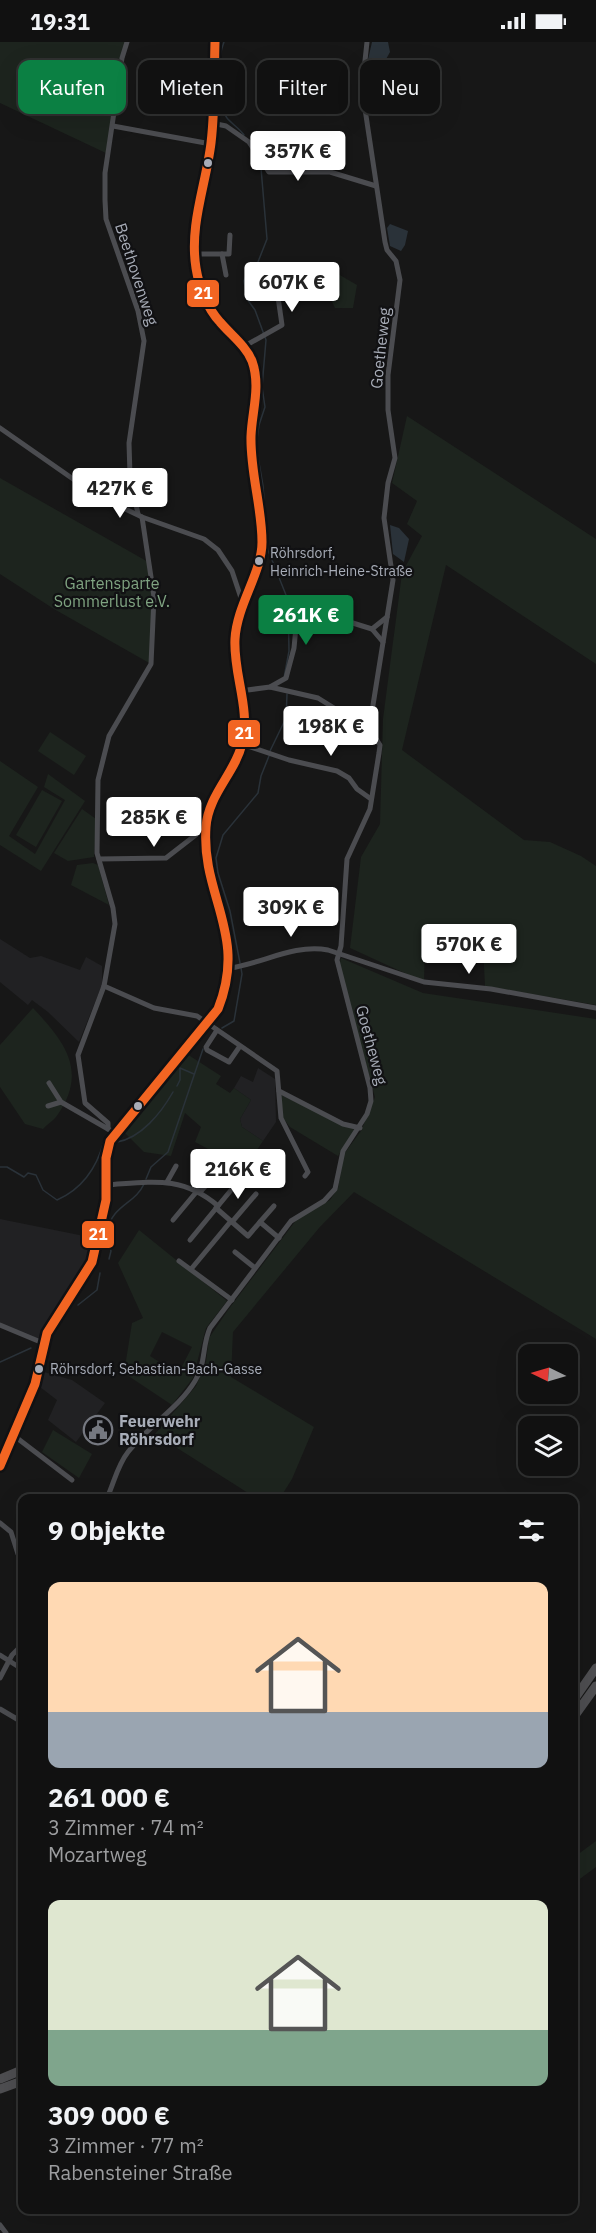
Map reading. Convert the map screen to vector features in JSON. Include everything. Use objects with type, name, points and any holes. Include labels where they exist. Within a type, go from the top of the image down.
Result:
[{"type":"highway","points":[[578,1694],[596,1668]]},
{"type":"highway","points":[[578,1711],[596,1686]]},
{"type":"highway","points":[[0,2079],[18,2072]]},
{"type":"highway","points":[[0,2090],[18,2083]]},
{"type":"street","name":"Beethovenweg","points":[[111,1131],[108,1122],[85,1103],[78,1063],[80,1048],[104,986],[115,924],[113,908],[99,859],[96,809],[98,780],[105,748],[115,724],[151,664],[154,597],[140,516],[130,475],[129,443],[144,341],[138,311],[106,219],[105,173],[127,42]]},
{"type":"street","points":[[0,1466],[35,1384],[43,1343],[52,1323],[92,1262],[104,1216],[107,1185],[106,1158],[111,1131],[206,1023],[225,996],[236,967],[208,854],[206,827],[214,800],[242,744],[245,719],[234,656],[242,601],[256,569],[262,544],[251,448],[257,383],[251,361],[243,347],[210,309],[199,283],[194,254],[195,223],[211,144],[215,42]]},
{"type":"street","name":"Goetheweg","points":[[108,1494],[119,1465],[129,1451],[171,1410],[196,1380],[203,1364],[205,1338],[255,1268],[291,1221],[331,1196],[335,1189],[343,1151],[367,1114],[371,1094],[337,968],[347,859],[371,799],[380,745],[371,731],[393,572],[387,551],[385,504],[395,449],[388,410],[388,375],[400,280],[396,261],[387,250],[385,242],[362,89],[367,42]]},
{"type":"street","points":[[212,123],[226,126],[249,142],[270,172],[330,172],[376,186]]},
{"type":"street","points":[[113,126],[211,144]]},
{"type":"street","points":[[194,254],[229,254],[230,235]]},
{"type":"street","points":[[222,254],[226,276]]},
{"type":"street","points":[[243,347],[274,327],[282,325],[275,276]]},
{"type":"street","points":[[0,428],[96,495],[140,516],[204,539],[218,550],[231,571],[242,601]]},
{"type":"street","points":[[270,687],[284,680],[294,648],[297,606],[372,629],[383,642]]},
{"type":"street","points":[[372,629],[387,617]]},
{"type":"street","points":[[240,691],[270,687],[318,698],[371,731]]},
{"type":"street","points":[[242,744],[272,755],[337,771],[349,778],[357,789],[371,799]]},
{"type":"street","points":[[99,859],[166,858],[206,827]]},
{"type":"street","points":[[236,967],[304,947],[339,954],[424,982],[491,989],[596,1008]]},
{"type":"street","points":[[104,986],[154,1008],[197,1016],[277,1071],[281,1118],[308,1172],[304,1176]]},
{"type":"street","points":[[217,1030],[206,1047],[207,1050],[229,1062],[240,1046]]},
{"type":"street","points":[[49,1083],[61,1102],[111,1131]]},
{"type":"street","points":[[279,1091],[343,1124],[360,1128]]},
{"type":"street","points":[[48,1106],[61,1102]]},
{"type":"street","points":[[173,1220],[226,1162]]},
{"type":"street","points":[[167,1182],[176,1166]]},
{"type":"street","points":[[190,1240],[242,1178]]},
{"type":"street","points":[[107,1185],[167,1182],[200,1190],[249,1236],[274,1206]]},
{"type":"street","points":[[192,1268],[256,1194]]},
{"type":"street","points":[[260,1222],[279,1238]]},
{"type":"street","points":[[235,1252],[255,1268]]},
{"type":"street","points":[[179,1261],[189,1269],[192,1268],[232,1300]]},
{"type":"street","points":[[0,1325],[43,1343]]},
{"type":"street","points":[[13,1435],[72,1480]]},
{"type":"street","points":[[0,1523],[11,1532],[18,1554]]},
{"type":"street","points":[[0,1678],[12,1655],[18,1649]]},
{"type":"street","points":[[0,1655],[18,1667]]},
{"type":"street","points":[[0,1709],[18,1720]]},
{"type":"street","points":[[0,2225],[6,2233]]},
{"type":"shaded area","points":[[372,42],[388,42],[390,52],[386,60],[368,60]]},
{"type":"shaded area","points":[[390,224],[408,231],[401,251],[390,246],[387,228]]},
{"type":"shaded area","points":[[390,525],[399,528],[409,539],[404,562],[393,554]]},
{"type":"shaded area","points":[[0,939],[30,958],[41,956],[80,970],[86,957],[102,966],[102,985],[79,1042],[48,1012],[32,1000],[28,1005],[0,982]]},
{"type":"shaded area","points":[[258,1068],[275,1079],[276,1122],[263,1141],[242,1127],[240,1119],[251,1100],[234,1088],[241,1076],[253,1082]]},
{"type":"shaded area","points":[[0,1219],[94,1238],[81,1282],[43,1343],[0,1325]]},
{"type":"shaded area","points":[[44,1372],[72,1380],[105,1403],[76,1442],[48,1420],[57,1400],[40,1387]]},
{"type":"green space","points":[[0,42],[127,42],[124,60],[18,60],[18,112],[0,103]]},
{"type":"green space","points":[[23,114],[115,114],[108,154]]},
{"type":"green space","points":[[338,274],[357,285],[353,308],[335,308],[332,302]]},
{"type":"green space","points":[[407,416],[596,539],[596,664],[446,565],[402,750],[524,840],[550,842],[581,856],[596,866],[596,1005],[485,986],[482,927],[425,942],[424,982],[350,948],[361,857],[380,824],[383,719],[402,573],[422,536],[407,524],[417,501],[392,483]]},
{"type":"green space","name":"Gartensparte Sommerlust e.V.","points":[[0,478],[150,563],[154,597],[151,664],[54,609],[0,574]]},
{"type":"green space","points":[[50,732],[86,756],[74,775],[38,751]]},
{"type":"green space","points":[[0,761],[38,787],[9,836],[35,854],[65,800],[44,787],[48,774],[85,801],[41,871],[0,845]]},
{"type":"green space","points":[[42,790],[62,801],[36,847],[16,835]]},
{"type":"green space","points":[[82,809],[96,819],[94,857],[68,861],[54,853]]},
{"type":"green space","points":[[93,863],[98,865],[109,905],[71,885],[77,865]]},
{"type":"green space","points":[[341,958],[423,993],[596,1019],[596,1339],[354,1192],[319,1228],[233,1332],[231,1377],[314,1427],[292,1479],[283,1494],[250,1494],[155,1434],[196,1386],[206,1362],[209,1338],[228,1310],[297,1219],[330,1200],[338,1188],[344,1154],[361,1131],[375,1097],[339,966]]},
{"type":"green space","points":[[33,1008],[63,1046],[72,1072],[71,1086],[66,1101],[56,1117],[43,1129],[25,1124],[0,1087],[0,1045]]},
{"type":"green space","points":[[187,1054],[221,1076],[216,1084],[230,1093],[234,1088],[251,1100],[240,1119],[242,1127],[263,1141],[242,1172],[227,1159],[195,1142],[201,1127],[185,1113],[171,1156],[144,1152],[123,1131]]},
{"type":"green space","points":[[281,1095],[355,1130],[338,1156],[290,1127],[283,1118]]},
{"type":"green space","points":[[139,1230],[227,1301],[206,1328],[193,1378],[172,1405],[124,1373],[132,1323],[143,1318],[118,1263]],"holes":[[[162,1332],[192,1347],[178,1374],[150,1356]]]},
{"type":"green space","points":[[53,1430],[92,1454],[79,1478],[42,1452]]},
{"type":"green space","points":[[596,1841],[596,1867],[578,1880],[578,1854]]},
{"type":"waterway","points":[[224,42],[219,69],[221,102],[227,118],[244,135]]},
{"type":"waterway","points":[[253,153],[261,168],[267,239],[256,267],[247,273],[244,281],[247,299],[255,310],[266,340],[262,387],[265,407],[256,446],[263,486],[268,550],[288,600],[289,651],[284,678]]},
{"type":"waterway","points":[[270,751],[286,718],[287,694]]},
{"type":"waterway","points":[[240,963],[230,911],[218,873],[216,858],[223,835],[258,793],[261,776],[269,756]]},
{"type":"waterway","points":[[222,1028],[234,1021],[241,968]]},
{"type":"waterway","points":[[146,1179],[151,1167],[168,1152],[203,1049]]},
{"type":"waterway","points":[[177,1086],[180,1080],[180,1068],[194,1074]]},
{"type":"waterway","points":[[117,1142],[126,1140],[150,1123],[173,1092]]},
{"type":"waterway","points":[[0,1167],[7,1167],[24,1177],[28,1173],[36,1175],[43,1190],[57,1200],[74,1190],[87,1176],[97,1160],[104,1141]]},
{"type":"waterway","points":[[107,1231],[114,1215],[140,1191],[144,1184]]},
{"type":"waterway","points":[[106,1236],[111,1251],[109,1259]]},
{"type":"waterway","points":[[78,1305],[97,1290],[100,1273]]},
{"type":"waterway","points":[[0,1362],[31,1348]]},
{"type":"transit line","name":"21","points":[[0,1466],[35,1384],[47,1333],[92,1262],[106,1200],[106,1158],[110,1141],[218,1009],[226,982],[228,959],[226,937],[210,874],[206,852],[206,827],[211,805],[234,765],[242,744],[244,718],[235,639],[240,613],[258,565],[262,542],[251,449],[256,389],[255,370],[246,350],[207,304],[199,282],[194,252],[196,221],[209,159],[212,131],[215,42]]},
{"type":"place","name":"Röhrsdorf, Heinrich-Heine-Straße","points":[[259,561]]},
{"type":"place","name":"Röhrsdorf, Sebastian-Bach-Gasse","points":[[39,1369]]},
{"type":"place","name":"Feuerwehr Röhrsdorf","points":[[98,1430]]}]
